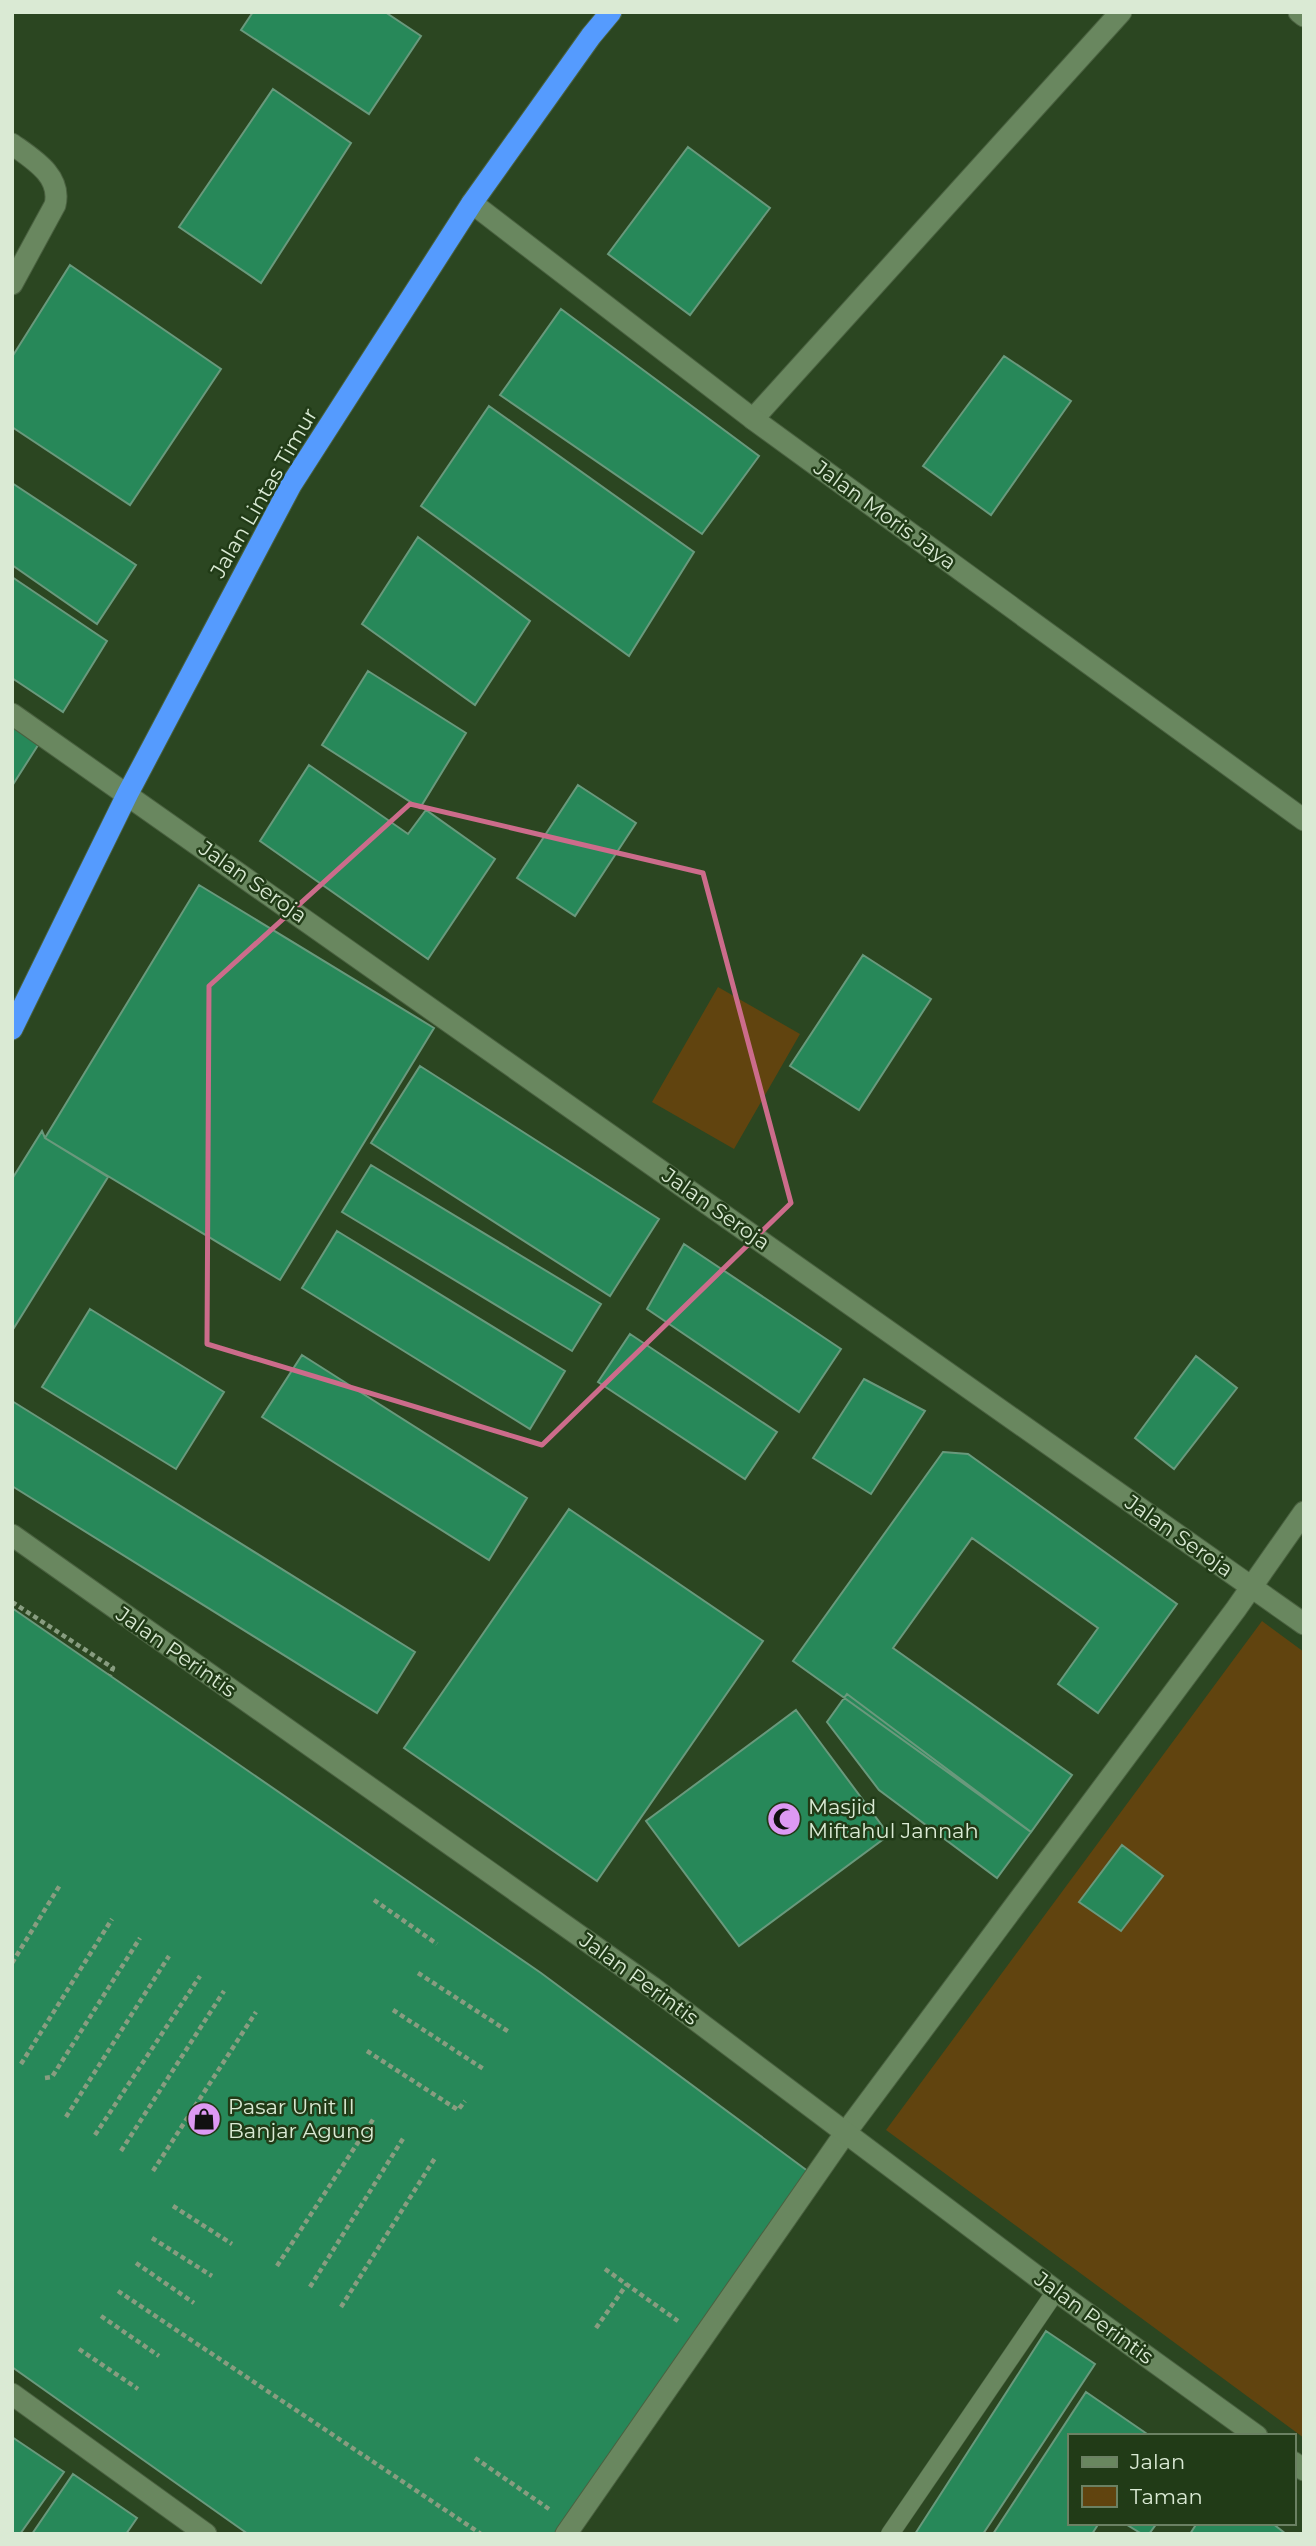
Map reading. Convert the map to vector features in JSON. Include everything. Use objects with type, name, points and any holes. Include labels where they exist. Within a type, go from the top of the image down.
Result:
[{"type":"highway","name":"Jalan Lintas Timur","points":[[12,1030],[128,793],[291,485],[472,203],[590,36],[611,12]]},
{"type":"street","points":[[753,419],[1121,12]]},
{"type":"street","points":[[1299,12],[1304,16]]},
{"type":"street","points":[[12,144],[43,167],[58,194],[55,205],[12,284]]},
{"type":"street","name":"Jalan Moris Jaya","points":[[472,203],[753,419],[1304,820]]},
{"type":"street","name":"Jalan Seroja","points":[[12,714],[128,793],[1304,1624]]},
{"type":"street","points":[[566,2534],[846,2132],[1252,1587],[1304,1512]]},
{"type":"street","name":"Jalan Perintis","points":[[12,1535],[652,1987],[1056,2291],[1254,2434]]},
{"type":"street","points":[[12,2394],[206,2534]]},
{"type":"lane","points":[[890,2534],[1056,2291]]},
{"type":"path","points":[[12,1602],[113,1668],[110,1675]]},
{"type":"path","points":[[12,1963],[61,1885]]},
{"type":"path","points":[[374,1900],[437,1944]]},
{"type":"path","points":[[21,2064],[111,1919]]},
{"type":"path","points":[[44,2077],[52,2077],[140,1938]]},
{"type":"path","points":[[66,2117],[169,1956]]},
{"type":"path","points":[[418,1973],[509,2032]]},
{"type":"path","points":[[95,2135],[200,1976]]},
{"type":"path","points":[[121,2151],[224,1991]]},
{"type":"path","points":[[393,2010],[485,2070]]},
{"type":"path","points":[[153,2171],[256,2012]]},
{"type":"path","points":[[367,2051],[458,2110],[465,2101]]},
{"type":"path","points":[[277,2266],[374,2118]]},
{"type":"path","points":[[310,2287],[404,2137]]},
{"type":"path","points":[[341,2307],[435,2158]]},
{"type":"path","points":[[173,2206],[232,2244]]},
{"type":"path","points":[[152,2238],[212,2276]]},
{"type":"path","points":[[136,2263],[194,2303]]},
{"type":"path","points":[[605,2269],[682,2323]]},
{"type":"path","points":[[596,2328],[627,2284]]},
{"type":"path","points":[[118,2291],[481,2534]]},
{"type":"path","points":[[102,2316],[159,2356]]},
{"type":"path","points":[[79,2349],[138,2389]]},
{"type":"path","points":[[475,2458],[551,2511]]},
{"type":"highlighted area","points":[[410,804],[703,873],[791,1203],[542,1445],[207,1344],[209,986]]},
{"type":"green space","points":[[718,987],[800,1034],[734,1149],[652,1102]]},
{"type":"green space","points":[[1262,1621],[1304,1652],[1304,2438],[886,2130]]},
{"type":"building","points":[[253,12],[385,12],[421,36],[369,114],[241,30]]},
{"type":"building","points":[[273,89],[351,143],[261,283],[179,227]]},
{"type":"building","points":[[688,147],[770,208],[690,315],[608,254]]},
{"type":"building","points":[[70,265],[221,369],[130,505],[12,427],[12,357]]},
{"type":"building","points":[[561,309],[759,456],[702,534],[500,395]]},
{"type":"building","points":[[1004,356],[1071,401],[991,515],[923,466]]},
{"type":"building","points":[[489,406],[694,552],[629,656],[421,506]]},
{"type":"building","points":[[12,483],[136,565],[97,624],[12,565]]},
{"type":"building","points":[[418,537],[530,621],[475,705],[362,624]]},
{"type":"building","points":[[12,577],[107,641],[63,712],[12,678]]},
{"type":"building","points":[[368,671],[466,733],[420,808],[322,745]]},
{"type":"building","points":[[12,725],[40,742],[12,786]]},
{"type":"building","points":[[309,765],[408,834],[426,810],[495,859],[428,959],[260,841]]},
{"type":"building","points":[[578,785],[636,823],[575,916],[517,878]]},
{"type":"building","points":[[199,885],[434,1028],[280,1280],[45,1138]]},
{"type":"building","points":[[863,955],[931,999],[859,1110],[790,1066]]},
{"type":"building","points":[[420,1066],[659,1219],[610,1296],[371,1143]]},
{"type":"building","points":[[42,1131],[45,1138],[108,1177],[12,1331],[12,1179]]},
{"type":"building","points":[[371,1165],[601,1304],[572,1351],[342,1212]]},
{"type":"building","points":[[337,1231],[565,1371],[530,1429],[302,1288]]},
{"type":"building","points":[[684,1244],[841,1349],[799,1412],[647,1309]]},
{"type":"building","points":[[90,1309],[224,1392],[176,1469],[42,1387]]},
{"type":"building","points":[[630,1334],[777,1432],[745,1479],[598,1382]]},
{"type":"building","points":[[302,1355],[527,1498],[489,1560],[262,1417]]},
{"type":"building","points":[[1196,1356],[1237,1388],[1174,1469],[1135,1438]]},
{"type":"building","points":[[864,1379],[925,1411],[871,1494],[813,1458]]},
{"type":"building","points":[[12,1401],[415,1652],[377,1713],[12,1486]]},
{"type":"building","points":[[943,1452],[968,1454],[1177,1604],[1098,1713],[1058,1684],[1098,1628],[972,1538],[893,1648],[1072,1775],[1031,1832],[793,1661]]},
{"type":"building","points":[[569,1509],[763,1641],[597,1881],[404,1748]]},
{"type":"building","points":[[12,1608],[541,1973],[813,2175],[559,2534],[248,2534],[12,2367]]},
{"type":"building","points":[[847,1694],[1031,1832],[997,1878],[879,1790],[827,1722]]},
{"type":"building","points":[[796,1710],[889,1835],[739,1946],[646,1821]]},
{"type":"building","points":[[1122,1845],[1163,1876],[1121,1931],[1079,1902]]},
{"type":"building","points":[[1046,2331],[1095,2364],[983,2534],[915,2534]]},
{"type":"building","points":[[1086,2392],[1147,2434],[1068,2434],[1068,2525],[1098,2525],[1092,2534],[993,2534]]},
{"type":"building","points":[[12,2437],[64,2472],[20,2534],[12,2534]]},
{"type":"building","points":[[73,2474],[137,2518],[126,2534],[32,2534]]},
{"type":"building","points":[[1127,2525],[1156,2525],[1149,2534],[1142,2534]]},
{"type":"building","points":[[1196,2525],[1275,2525],[1286,2534],[1190,2534]]},
{"type":"place","name":"Masjid Miftahul Jannah","points":[[784,1819]]},
{"type":"place","name":"Pasar Unit II Banjar Agung","points":[[204,2119]]}]
